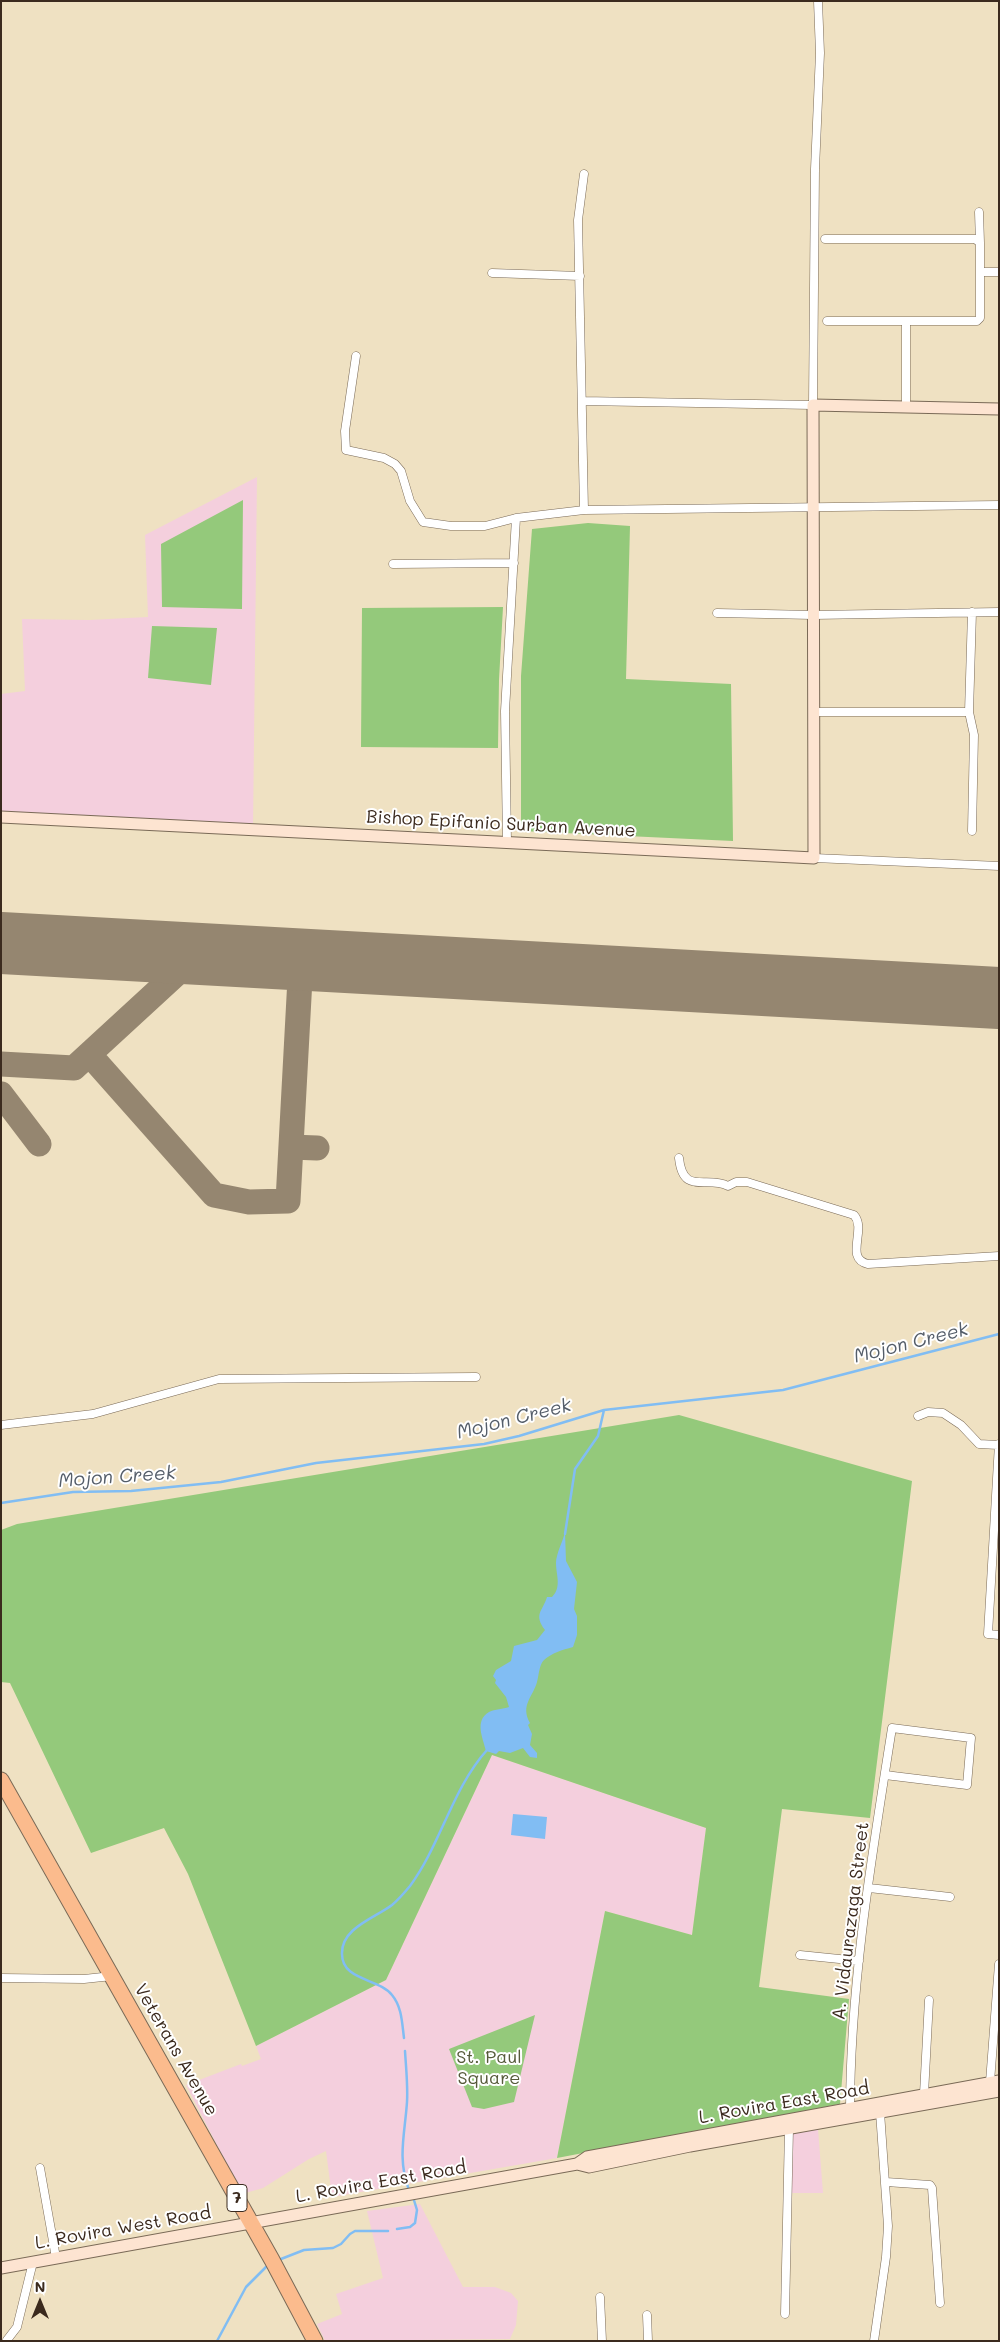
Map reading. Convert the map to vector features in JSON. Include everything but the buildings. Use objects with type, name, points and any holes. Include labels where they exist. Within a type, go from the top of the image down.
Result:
[{"type":"highway","name":"Veterans Avenue","points":[[1,1780],[251,2223],[315,2341]]},
{"type":"street","points":[[814,858],[813,405],[815,169],[820,53],[818,1]]},
{"type":"street","points":[[584,174],[578,220],[584,510]]},
{"type":"street","points":[[827,321],[977,321],[980,318],[979,212]]},
{"type":"street","points":[[825,239],[975,239],[980,243]]},
{"type":"street","points":[[980,272],[999,272]]},
{"type":"street","points":[[492,273],[580,276]]},
{"type":"street","points":[[906,321],[906,407]]},
{"type":"street","points":[[356,356],[345,432],[346,450],[384,458],[395,464],[401,471],[410,500],[423,522],[450,526],[485,526],[516,518],[584,510],[999,505]]},
{"type":"street","points":[[582,402],[999,409]]},
{"type":"street","points":[[507,842],[505,711],[516,518]]},
{"type":"street","points":[[392,564],[514,563]]},
{"type":"street","points":[[717,612],[813,614],[999,612]]},
{"type":"street","points":[[972,612],[969,712],[974,735],[972,831]]},
{"type":"street","points":[[813,712],[969,712]]},
{"type":"street","name":"Bishop Epifanio Surban Avenue","points":[[1,817],[999,866]]},
{"type":"street","points":[[679,1158],[686,1178],[692,1182],[722,1183],[728,1186],[736,1182],[747,1182],[854,1216],[859,1224],[856,1252],[858,1259],[862,1263],[999,1256]]},
{"type":"street","points":[[1,1425],[93,1414],[219,1379],[476,1377]]},
{"type":"street","points":[[918,1416],[928,1412],[943,1413],[961,1425],[979,1444],[998,1445],[988,1634],[999,1635]]},
{"type":"street","name":"A. Vidaurazaga Street","points":[[850,2113],[853,2033],[859,1961],[885,1775],[892,1728],[971,1738],[967,1784],[885,1775]]},
{"type":"street","points":[[869,1888],[950,1897]]},
{"type":"street","points":[[800,1955],[859,1961]]},
{"type":"street","points":[[994,2082],[999,1964]]},
{"type":"street","points":[[1,1978],[84,1979],[112,1976]]},
{"type":"street","points":[[924,2094],[929,2000]]},
{"type":"street","name":"L. Rovira East Road","points":[[577,2164],[587,2157],[850,2113],[880,2112],[962,2093],[994,2082]]},
{"type":"street","name":"L. Rovira East Road","points":[[251,2223],[577,2164],[589,2167],[788,2128],[924,2094],[999,2091]]},
{"type":"street","points":[[874,2341],[886,2257],[888,2226],[880,2112]]},
{"type":"street","points":[[785,2314],[788,2128]]},
{"type":"street","points":[[40,2168],[56,2258]]},
{"type":"street","points":[[886,2182],[930,2185],[932,2188],[940,2303]]},
{"type":"street","name":"L. Rovira West Road","points":[[1,2268],[251,2223]]},
{"type":"street","points":[[7,2340],[17,2327],[33,2262]]},
{"type":"street","points":[[600,2297],[602,2341]]},
{"type":"street","points":[[647,2315],[648,2341]]},
{"type":"shaded area","points":[[257,477],[253,827],[1,815],[1,694],[25,691],[22,619],[89,620],[148,617],[145,535]]},
{"type":"shaded area","points":[[492,1755],[706,1828],[692,1935],[605,1911],[557,2158],[332,2197],[326,2151],[309,2159],[263,2188],[242,2194],[186,2085],[241,2064],[242,2066],[261,2059],[256,2046],[386,1980]]},
{"type":"shaded area","points":[[818,2129],[823,2193],[790,2193],[791,2134]]},
{"type":"shaded area","points":[[420,2204],[463,2287],[495,2287],[511,2293],[518,2301],[516,2325],[510,2339],[325,2341],[317,2324],[342,2314],[336,2294],[383,2278],[367,2211]]},
{"type":"green space","points":[[243,500],[242,609],[162,607],[161,544]]},
{"type":"green space","points":[[588,523],[630,526],[626,679],[731,684],[733,841],[521,831],[521,676],[532,529]]},
{"type":"green space","points":[[503,607],[498,748],[361,747],[362,608]]},
{"type":"green space","points":[[152,626],[217,628],[211,685],[148,678]]},
{"type":"green space","points":[[679,1415],[912,1481],[870,1818],[782,1809],[759,1987],[849,1999],[840,2104],[557,2158],[605,1911],[692,1935],[706,1828],[492,1755],[386,1980],[256,2046],[188,1874],[164,1828],[91,1853],[10,1683],[1,1682],[1,1530],[17,1524]]},
{"type":"green space","name":"St. Paul Square","points":[[535,2015],[514,2102],[484,2109],[472,2107],[449,2049]]},
{"type":"water","points":[[565,1532],[566,1561],[577,1582],[574,1609],[577,1616],[577,1635],[573,1647],[554,1654],[542,1662],[537,1682],[528,1701],[526,1711],[530,1723],[528,1725],[532,1734],[530,1745],[537,1753],[537,1758],[530,1757],[523,1748],[510,1753],[499,1751],[496,1754],[486,1751],[481,1730],[484,1716],[494,1710],[509,1707],[506,1697],[495,1683],[496,1680],[493,1676],[496,1670],[511,1661],[514,1646],[537,1640],[545,1630],[541,1625],[539,1616],[547,1597],[552,1597],[557,1589],[556,1559]]},
{"type":"water","points":[[513,1814],[547,1817],[545,1839],[511,1835]]},
{"type":"waterway","name":"Mojon Creek","points":[[1,1503],[73,1492],[131,1491],[221,1482],[316,1463],[484,1444],[519,1436],[604,1410],[783,1390],[999,1334]]},
{"type":"waterway","points":[[565,1534],[575,1469],[598,1436],[604,1410]]},
{"type":"waterway","points":[[404,2038],[401,2015],[392,1995],[386,1989],[354,1974],[348,1969],[342,1954],[343,1945],[353,1930],[392,1905],[410,1886],[430,1853],[455,1799],[475,1765],[487,1750]]},
{"type":"waterway","points":[[405,2051],[407,2096],[403,2168],[409,2190]]},
{"type":"waterway","points":[[397,2229],[410,2227],[415,2223],[417,2210],[413,2197]]},
{"type":"waterway","points":[[281,2259],[304,2250],[333,2248],[341,2244],[355,2231],[388,2231]]},
{"type":"waterway","points":[[217,2341],[246,2287],[266,2267]]},
{"type":"taxiway","points":[[1,1064],[74,1068],[198,954]]},
{"type":"taxiway","points":[[89,1054],[214,1195],[249,1202],[288,1201],[301,960]]},
{"type":"taxiway","points":[[1,1094],[39,1144]]},
{"type":"taxiway","points":[[291,1147],[317,1148]]},
{"type":"runway","points":[[1,943],[999,998]]}]
